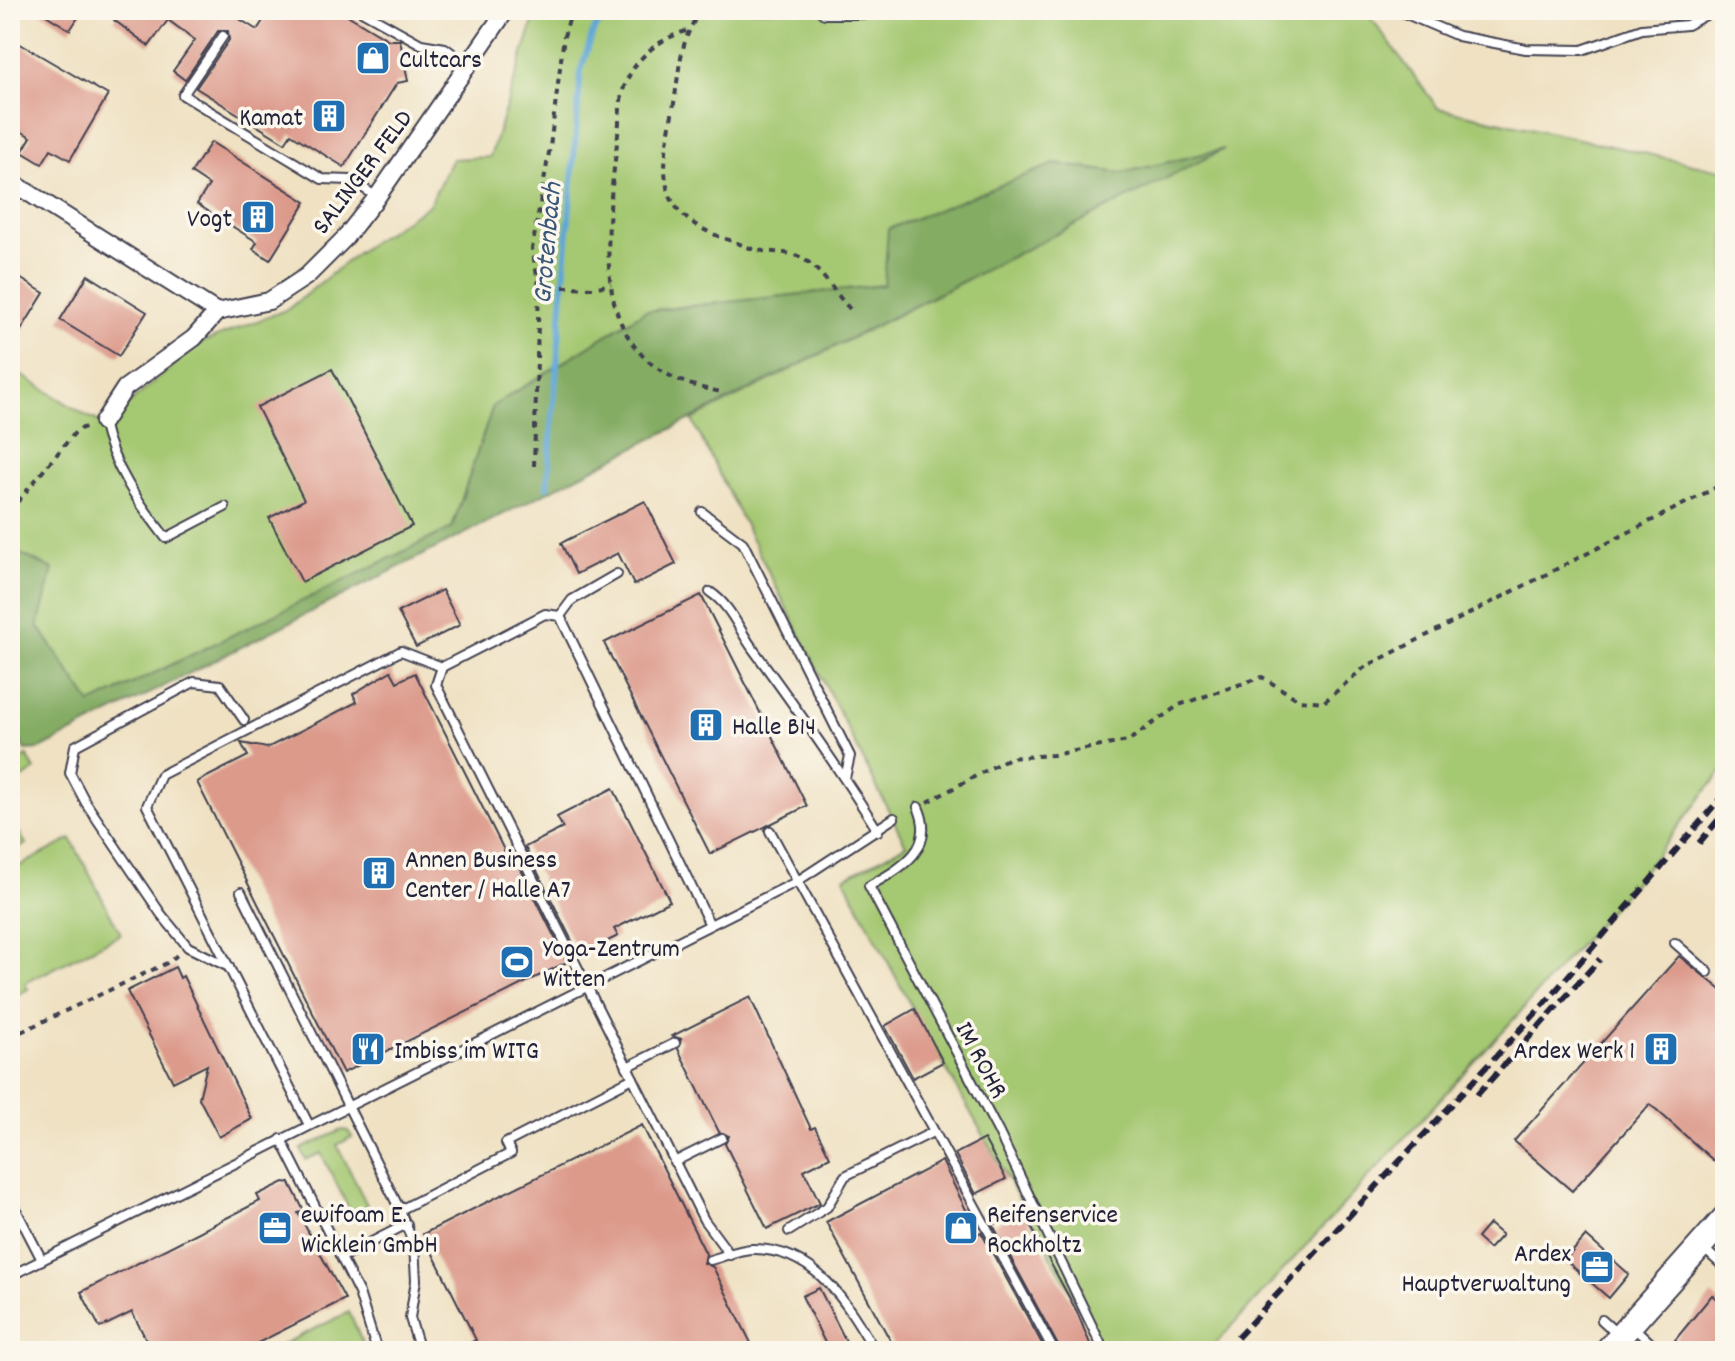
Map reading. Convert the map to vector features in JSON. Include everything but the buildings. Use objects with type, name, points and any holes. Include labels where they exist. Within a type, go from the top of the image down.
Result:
[{"type":"street","name":"SALINGER FELD","points":[[217,312],[269,301],[307,276],[377,197],[506,10]]},
{"type":"street","points":[[825,10],[863,10]]},
{"type":"street","points":[[10,181],[217,312],[194,338],[125,388],[103,422]]},
{"type":"street","points":[[1619,1337],[1725,1218]]},
{"type":"lane","points":[[360,10],[421,44],[445,48],[468,65]]},
{"type":"lane","points":[[1397,10],[1458,36],[1526,49],[1582,50],[1642,29],[1687,25],[1715,10]]},
{"type":"lane","points":[[223,36],[183,95],[322,179],[351,180],[377,197]]},
{"type":"lane","points":[[103,422],[108,445],[134,497],[166,538],[225,507]]},
{"type":"lane","points":[[702,512],[743,543],[850,756],[845,778]]},
{"type":"lane","points":[[560,616],[572,600],[617,574]]},
{"type":"lane","points":[[710,592],[727,604],[737,627],[821,739],[878,831]]},
{"type":"lane","points":[[560,616],[545,614],[442,667],[436,685],[674,1162],[704,1220],[730,1255]]},
{"type":"lane","points":[[560,616],[710,925]]},
{"type":"lane","points":[[309,1125],[147,806],[161,775],[401,651],[442,667]]},
{"type":"lane","points":[[230,967],[188,947],[86,803],[70,773],[75,746],[194,682],[220,685],[244,720]]},
{"type":"lane","name":"IM ROHR","points":[[918,807],[926,823],[924,839],[903,867],[869,886],[998,1131],[1104,1351]]},
{"type":"lane","points":[[10,1276],[796,882],[894,818]]},
{"type":"lane","points":[[770,831],[1054,1351]]},
{"type":"lane","points":[[241,892],[345,1106],[407,1224],[414,1245],[416,1280],[410,1318],[420,1351]]},
{"type":"lane","points":[[1675,943],[1708,972]]},
{"type":"lane","points":[[627,1067],[675,1043]]},
{"type":"lane","points":[[400,1210],[511,1153],[506,1143],[633,1078]]},
{"type":"lane","points":[[789,1231],[827,1207],[845,1176],[933,1132]]},
{"type":"lane","points":[[674,1162],[722,1138]]},
{"type":"lane","points":[[281,1139],[359,1293],[377,1351]]},
{"type":"lane","points":[[10,1198],[42,1260]]},
{"type":"lane","points":[[342,1257],[407,1224]]},
{"type":"lane","points":[[1701,1246],[1722,1265]]},
{"type":"lane","points":[[710,1260],[751,1249],[795,1256],[830,1281],[875,1351]]},
{"type":"lane","points":[[1619,1337],[1659,1351]]},
{"type":"path","points":[[534,466],[539,286],[532,249],[548,159],[564,36],[572,10]]},
{"type":"path","points":[[701,10],[686,31],[664,164],[665,192],[676,210],[717,236],[755,250],[803,258],[851,310]]},
{"type":"path","points":[[686,31],[668,37],[651,49],[627,80],[611,201],[611,284],[626,335],[647,360],[667,375],[694,387],[721,392]]},
{"type":"path","points":[[539,286],[611,284]]},
{"type":"path","points":[[10,511],[77,430],[103,422]]},
{"type":"path","points":[[918,807],[1009,758],[1053,755],[1128,741],[1179,705],[1262,677],[1299,700],[1324,702],[1365,667],[1725,483]]},
{"type":"path","points":[[10,1037],[167,963],[188,947]]},
{"type":"green space","points":[[537,10],[1365,10],[1438,108],[1725,171],[1725,767],[1638,878],[1523,1009],[1209,1351],[1097,1351],[1080,1308],[910,1004],[844,878],[906,845],[692,420],[1220,150],[1122,173],[1054,164],[884,285],[645,311],[493,406],[452,528],[91,704],[38,626],[52,569],[10,549],[10,368],[105,424],[198,344],[288,309],[366,246],[429,205],[452,159],[490,157]]},
{"type":"green space","points":[[1224,149],[40,749],[25,750],[10,724],[10,549],[53,569],[38,626],[91,704],[452,528],[493,406],[645,311],[884,285],[888,229],[1054,164],[1122,173]]},
{"type":"green space","points":[[27,756],[35,770],[10,786],[10,766]]},
{"type":"green space","points":[[10,817],[26,844],[10,854]]},
{"type":"green space","points":[[71,839],[121,934],[25,983],[28,989],[10,999],[10,871]]},
{"type":"green space","points":[[342,1130],[348,1131],[352,1137],[337,1145],[370,1211],[354,1219],[321,1153],[306,1160],[301,1149]]},
{"type":"green space","points":[[349,1312],[366,1351],[269,1351]]},
{"type":"waterway","name":"Grotenbach","points":[[547,487],[581,70],[593,32],[608,10]]},
{"type":"railway","points":[[1225,1351],[1545,1003],[1725,793]]},
{"type":"railway","points":[[1699,843],[1725,812]]},
{"type":"railway","points":[[1477,1095],[1600,959]]},
{"type":"place","name":"Cultcars","points":[[373,58]]},
{"type":"place","name":"Kamat","points":[[329,116]]},
{"type":"place","name":"Vogt","points":[[258,217]]},
{"type":"place","name":"Halle B14","points":[[706,725]]},
{"type":"place","name":"Annen Business Center / Halle A7","points":[[379,873]]},
{"type":"place","name":"Yoga-Zentrum Witten","points":[[517,962]]},
{"type":"place","name":"Imbiss im WITG","points":[[368,1049]]},
{"type":"place","name":"Ardex Werk 1","points":[[1661,1049]]},
{"type":"place","name":"ewifoam E. Wicklein GmbH","points":[[275,1228]]},
{"type":"place","name":"Reifenservice Rockholtz","points":[[961,1228]]},
{"type":"place","name":"Ardex Hauptverwaltung","points":[[1597,1267]]}]
